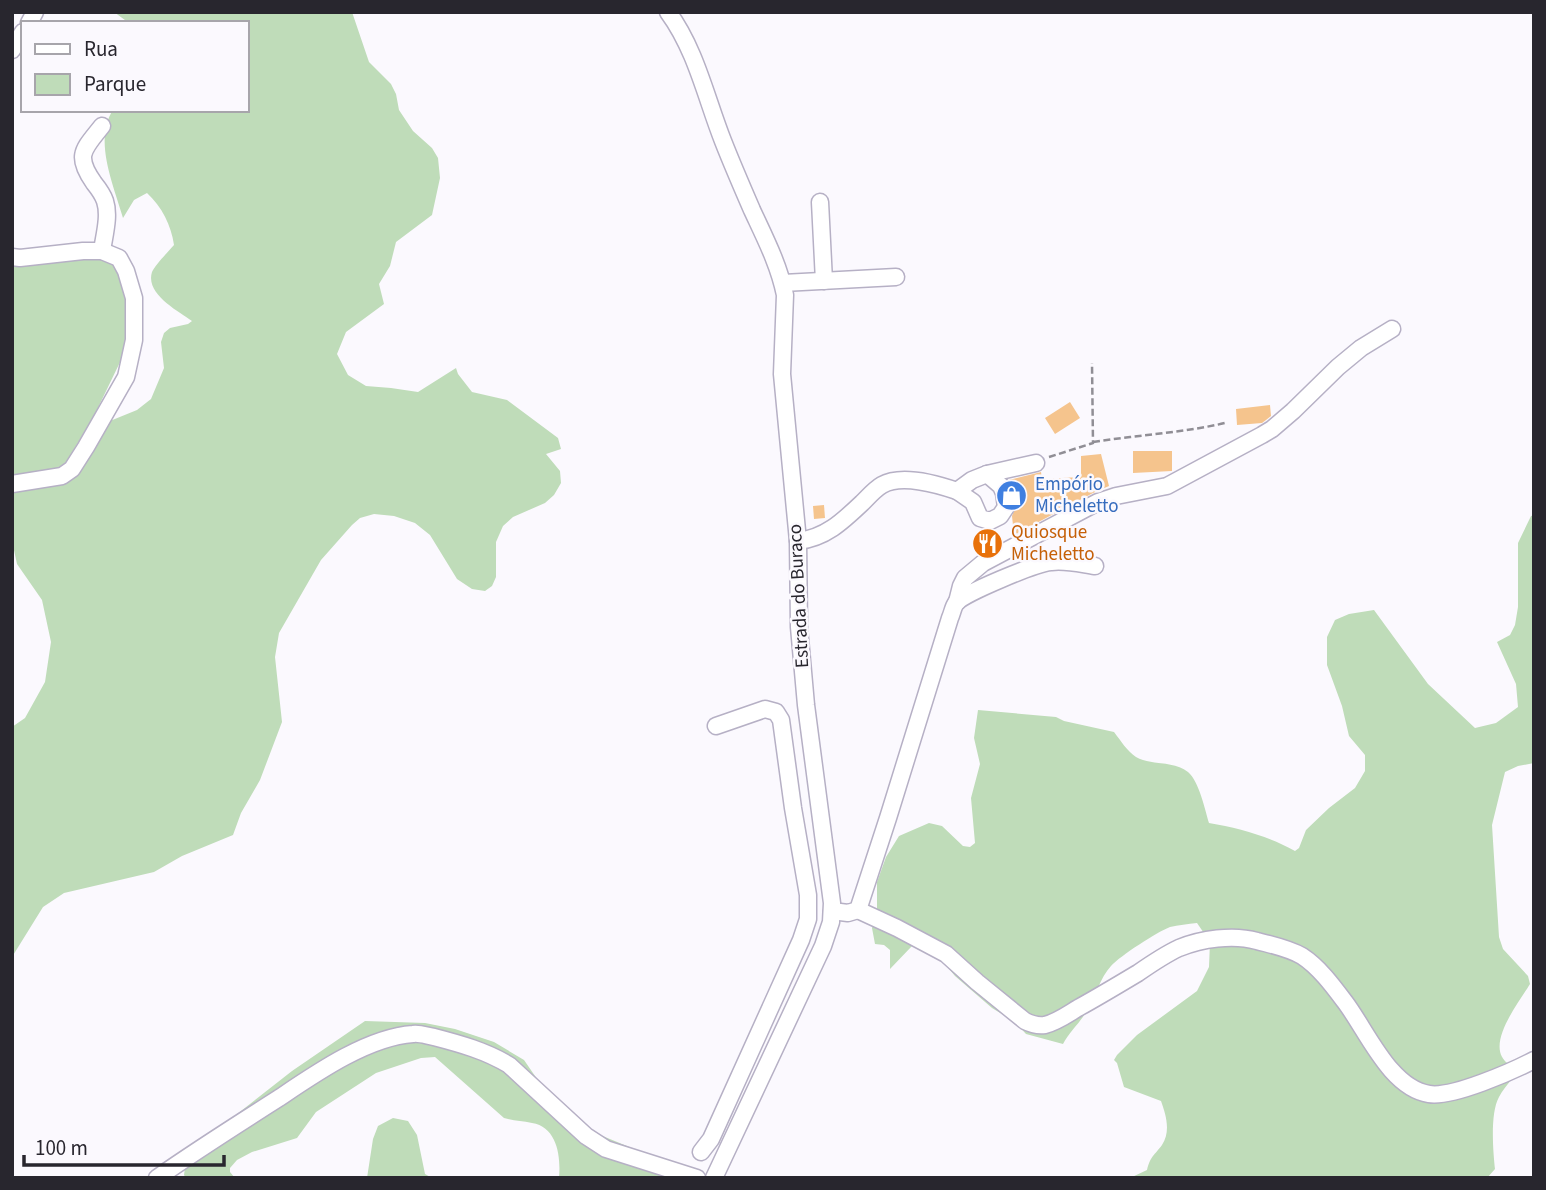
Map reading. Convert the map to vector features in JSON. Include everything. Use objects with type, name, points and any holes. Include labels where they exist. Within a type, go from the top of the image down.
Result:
[{"type":"street","name":"Estrada do Buraco","points":[[668,12],[685,39],[722,137],[770,246],[783,283],[785,295],[782,374],[797,541],[799,627],[806,705],[832,903],[831,922],[823,946],[714,1178]]},
{"type":"street","points":[[102,126],[83,150],[82,162],[105,200],[107,213],[102,251]]},
{"type":"street","points":[[820,202],[824,281]]},
{"type":"street","points":[[12,257],[102,251],[120,258],[134,298],[134,340],[126,377],[86,447],[68,473],[12,484]]},
{"type":"street","points":[[783,283],[897,276]]},
{"type":"street","points":[[858,910],[965,578],[995,555],[1098,502],[1167,486],[1272,429],[1338,367],[1361,348],[1392,329]]},
{"type":"street","points":[[957,491],[972,480],[987,474],[1036,463]]},
{"type":"street","points":[[797,541],[817,538],[826,533],[884,484],[900,480],[957,491],[974,502],[980,518],[990,521],[1000,516],[1006,507],[1001,486],[987,474]]},
{"type":"street","points":[[957,602],[1036,565],[1062,561],[1095,566]]},
{"type":"street","points":[[701,1152],[711,1139],[808,919],[808,895],[781,720],[776,712],[765,709],[716,726]]},
{"type":"street","points":[[832,911],[848,913],[858,910],[946,954],[976,982],[1033,1025],[1045,1025],[1060,1019],[1178,948],[1195,942],[1218,939],[1249,939],[1288,949],[1317,969],[1346,1003],[1399,1079],[1423,1092],[1443,1095],[1514,1070],[1534,1060]]},
{"type":"street","points":[[775,996],[795,1005]]},
{"type":"street","points":[[158,1178],[325,1069],[361,1049],[391,1037],[417,1033],[462,1044],[503,1061],[586,1136],[606,1149],[697,1178]]},
{"type":"path","points":[[1092,363],[1093,442]]},
{"type":"path","points":[[1036,463],[1093,442],[1225,424]]},
{"type":"green space","points":[[114,12],[352,12],[369,62],[391,84],[399,110],[413,131],[432,148],[438,158],[440,178],[432,215],[396,242],[390,266],[379,284],[384,304],[346,332],[337,354],[348,375],[366,386],[418,392],[456,368],[472,392],[507,400],[558,438],[561,449],[546,454],[560,471],[561,483],[545,503],[513,517],[503,526],[496,542],[496,577],[492,586],[485,591],[472,589],[457,579],[430,535],[415,523],[394,516],[374,514],[360,518],[321,560],[279,633],[275,657],[282,722],[260,780],[241,813],[233,835],[182,856],[154,872],[64,893],[43,907],[12,957],[12,727],[25,718],[45,682],[51,642],[42,600],[17,564],[12,541],[15,486],[12,486],[12,256],[95,253],[111,259],[122,270],[130,303],[123,356],[93,418],[71,454],[73,457],[105,423],[137,410],[151,399],[164,368],[161,342],[164,333],[170,328],[192,321],[171,307],[153,288],[152,272],[174,245],[171,230],[161,210],[147,193],[134,200],[123,218],[105,149],[107,122],[112,112],[248,112],[248,21],[126,21]]},
{"type":"green space","points":[[1534,515],[1534,763],[1505,772],[1492,825],[1499,937],[1503,949],[1528,976],[1530,984],[1511,1014],[1501,1037],[1502,1057],[1510,1065],[1512,1079],[1496,1104],[1493,1132],[1495,1169],[1487,1178],[1130,1178],[1147,1170],[1151,1158],[1165,1140],[1167,1123],[1161,1101],[1124,1087],[1114,1060],[1137,1035],[1197,991],[1209,967],[1210,942],[1197,923],[1164,930],[1111,966],[1085,1014],[1063,1044],[1026,1034],[1015,1022],[992,1008],[955,976],[940,958],[934,939],[912,946],[890,969],[890,950],[884,945],[875,944],[872,928],[877,911],[877,882],[886,857],[899,836],[929,823],[942,826],[963,846],[970,847],[975,843],[971,798],[980,764],[974,738],[978,710],[1056,717],[1114,732],[1136,757],[1176,766],[1188,772],[1198,789],[1209,823],[1253,833],[1295,851],[1299,848],[1306,830],[1355,788],[1365,771],[1365,755],[1349,736],[1342,706],[1327,665],[1327,637],[1335,620],[1349,614],[1374,610],[1428,684],[1475,728],[1496,723],[1518,707],[1516,684],[1497,642],[1510,635],[1515,625],[1518,607],[1518,543],[1531,516]]},
{"type":"green space","points":[[365,1021],[425,1023],[455,1029],[494,1042],[524,1060],[544,1089],[583,1128],[666,1162],[689,1178],[559,1178],[556,1144],[547,1130],[532,1123],[504,1118],[435,1057],[421,1058],[376,1073],[316,1112],[297,1138],[252,1152],[237,1160],[230,1168],[235,1178],[186,1178],[186,1160],[204,1140],[292,1071]]},
{"type":"green space","points":[[393,1118],[408,1121],[417,1135],[425,1174],[432,1178],[367,1178],[373,1139],[378,1126]]},
{"type":"building","points":[[1070,402],[1080,418],[1055,434],[1045,418]]},
{"type":"building","points":[[1270,405],[1271,416],[1262,423],[1237,425],[1236,409]]},
{"type":"building","points":[[1133,451],[1172,451],[1172,471],[1133,473]]},
{"type":"building","points":[[1101,454],[1109,486],[1014,535],[1012,516],[1016,506],[1009,480],[1041,472],[1042,479],[1081,477],[1081,456]]},
{"type":"building","points":[[824,505],[825,518],[814,519],[813,506]]},
{"type":"building","name":"Quiosque Micheletto","points":[[991,533],[998,542],[983,551],[978,545],[982,537]]},
{"type":"place","name":"Empório Micheletto","points":[[1012,495]]},
{"type":"place","name":"Quiosque Micheletto","points":[[988,543]]}]
